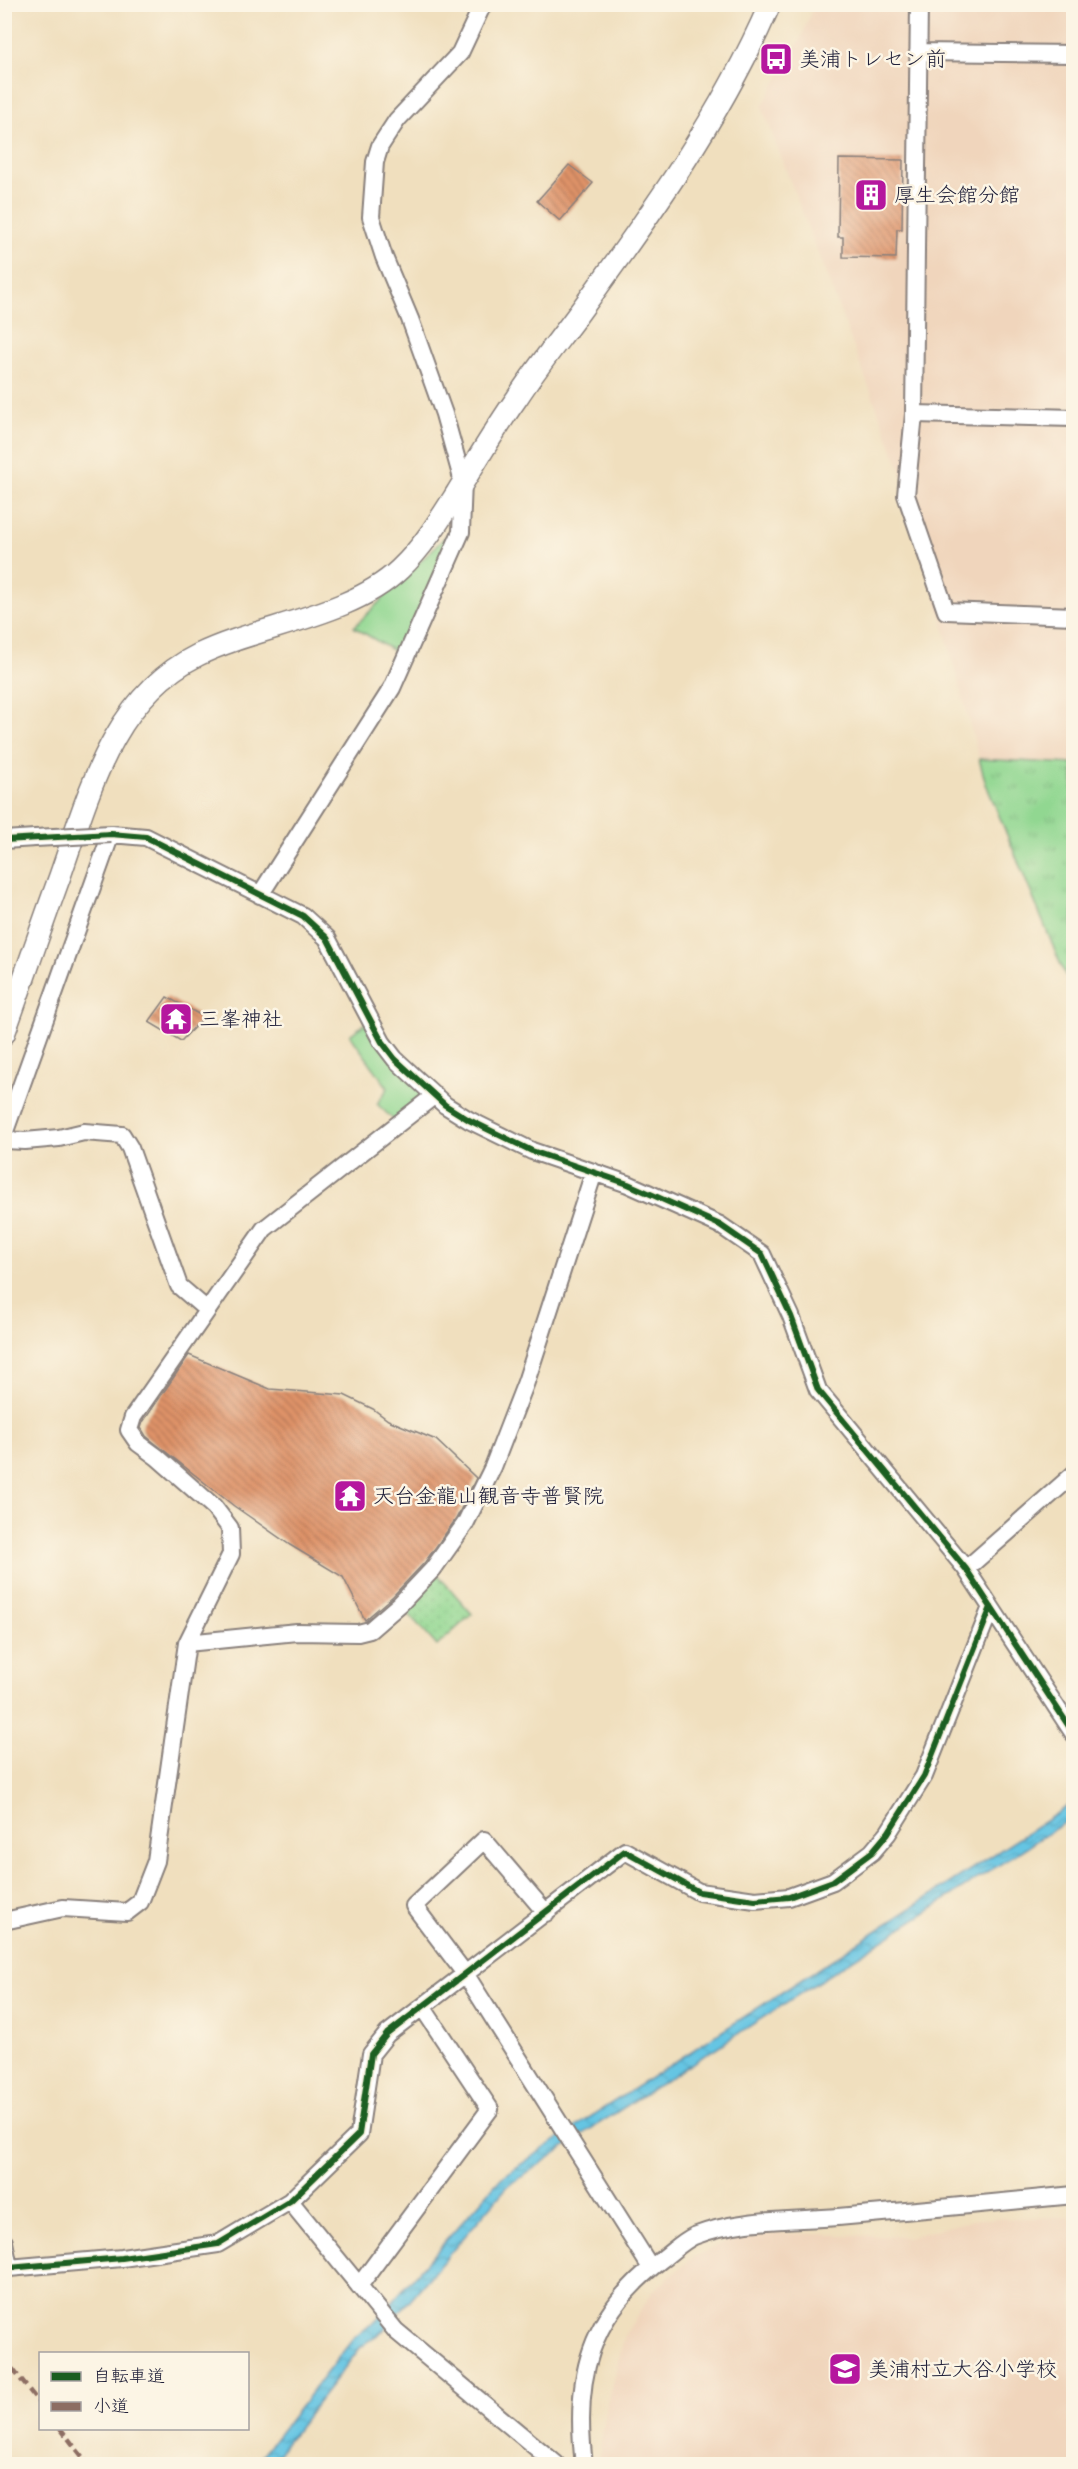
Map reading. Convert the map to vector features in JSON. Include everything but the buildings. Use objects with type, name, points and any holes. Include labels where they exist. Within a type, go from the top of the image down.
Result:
[{"type":"street","points":[[260,895],[392,688],[461,532],[463,482],[444,414],[371,217],[375,162],[380,146],[397,120],[460,53],[483,4]]},
{"type":"street","points":[[4,1034],[93,783],[112,739],[136,705],[163,676],[199,654],[332,608],[367,593],[399,571],[428,538],[517,397],[675,176],[720,104],[756,37],[770,4]]},
{"type":"street","points":[[919,4],[914,414],[906,495],[946,611],[1074,616]]},
{"type":"street","points":[[918,52],[1074,54]]},
{"type":"street","points":[[914,414],[1074,418]]},
{"type":"street","points":[[4,1134],[111,834]]},
{"type":"street","points":[[4,840],[111,834],[146,837],[303,916],[327,938],[345,968],[382,1042],[395,1059],[446,1105],[469,1120],[532,1151],[628,1184],[720,1225],[762,1254],[791,1316],[818,1390],[966,1569],[1074,1734]]},
{"type":"street","points":[[4,1921],[63,1908],[127,1912],[140,1902],[156,1861],[187,1643],[231,1554],[230,1528],[214,1507],[138,1443],[129,1431],[133,1417],[264,1229],[435,1095]]},
{"type":"street","points":[[4,1140],[37,1140],[84,1132],[122,1135],[130,1148],[179,1286],[207,1310]]},
{"type":"street","points":[[187,1643],[297,1632],[358,1633],[370,1630],[400,1604],[433,1569],[465,1524],[493,1467],[526,1382],[594,1172]]},
{"type":"street","points":[[966,1569],[1074,1474]]},
{"type":"street","points":[[4,2242],[7,2270],[122,2258],[218,2244],[290,2201],[359,2134],[370,2054],[387,2034],[625,1851],[699,1892],[756,1900],[789,1897],[833,1881],[872,1852],[888,1833],[924,1776],[991,1607]]},
{"type":"street","points":[[546,1913],[484,1840],[414,1906],[466,1975],[651,2268]]},
{"type":"street","points":[[359,2286],[490,2109],[423,2008]]},
{"type":"street","points":[[584,2464],[582,2380],[594,2344],[613,2306],[635,2280],[692,2237],[736,2223],[943,2208],[1074,2195]]},
{"type":"street","points":[[290,2201],[394,2328],[556,2464]]},
{"type":"shaded area","points":[[814,5],[1073,5],[1073,994],[986,784],[903,476],[762,107],[801,38]]},
{"type":"shaded area","points":[[1073,999],[1073,1334],[1068,1328]]},
{"type":"shaded area","name":"美浦村立大谷小学校","points":[[1070,2217],[1074,2230],[1073,2464],[601,2464],[599,2456],[607,2403],[625,2335],[653,2291],[691,2259],[730,2239],[778,2233],[909,2237],[977,2219]]},
{"type":"green space","points":[[446,536],[452,552],[405,658],[354,627]]},
{"type":"green space","points":[[979,759],[1073,764],[1073,979],[1065,975],[986,784]]},
{"type":"green space","points":[[371,1019],[435,1095],[398,1124],[377,1104],[388,1088],[350,1035]]},
{"type":"green space","points":[[433,1569],[472,1614],[437,1646],[400,1604]]},
{"type":"water","points":[[1073,1803],[1073,1817],[592,2128],[507,2187],[385,2329],[360,2348],[270,2464],[255,2464],[353,2339],[376,2320],[501,2178],[587,2119]]},
{"type":"marked path","points":[[4,2358],[39,2403]]},
{"type":"marked path","points":[[62,2430],[88,2464]]},
{"type":"cycle path","points":[[4,840],[111,834],[146,837],[303,916],[327,938],[382,1042],[395,1059],[445,1105],[469,1120],[532,1151],[628,1184],[720,1225],[762,1254],[791,1316],[818,1390],[966,1569],[1074,1734]]},
{"type":"cycle path","points":[[4,2271],[9,2268],[122,2258],[218,2244],[290,2201],[359,2134],[371,2054],[387,2034],[625,1851],[699,1892],[755,1900],[789,1897],[833,1881],[872,1852],[888,1833],[924,1776],[991,1607]]},
{"type":"place","name":"美浦トレセン前","points":[[776,59]]},
{"type":"place","name":"厚生会館分館","points":[[871,195]]},
{"type":"place","name":"三峯神社","points":[[176,1019]]},
{"type":"place","name":"天台金龍山観音寺普賢院","points":[[350,1496]]},
{"type":"place","name":"美浦村立大谷小学校","points":[[845,2369]]}]
